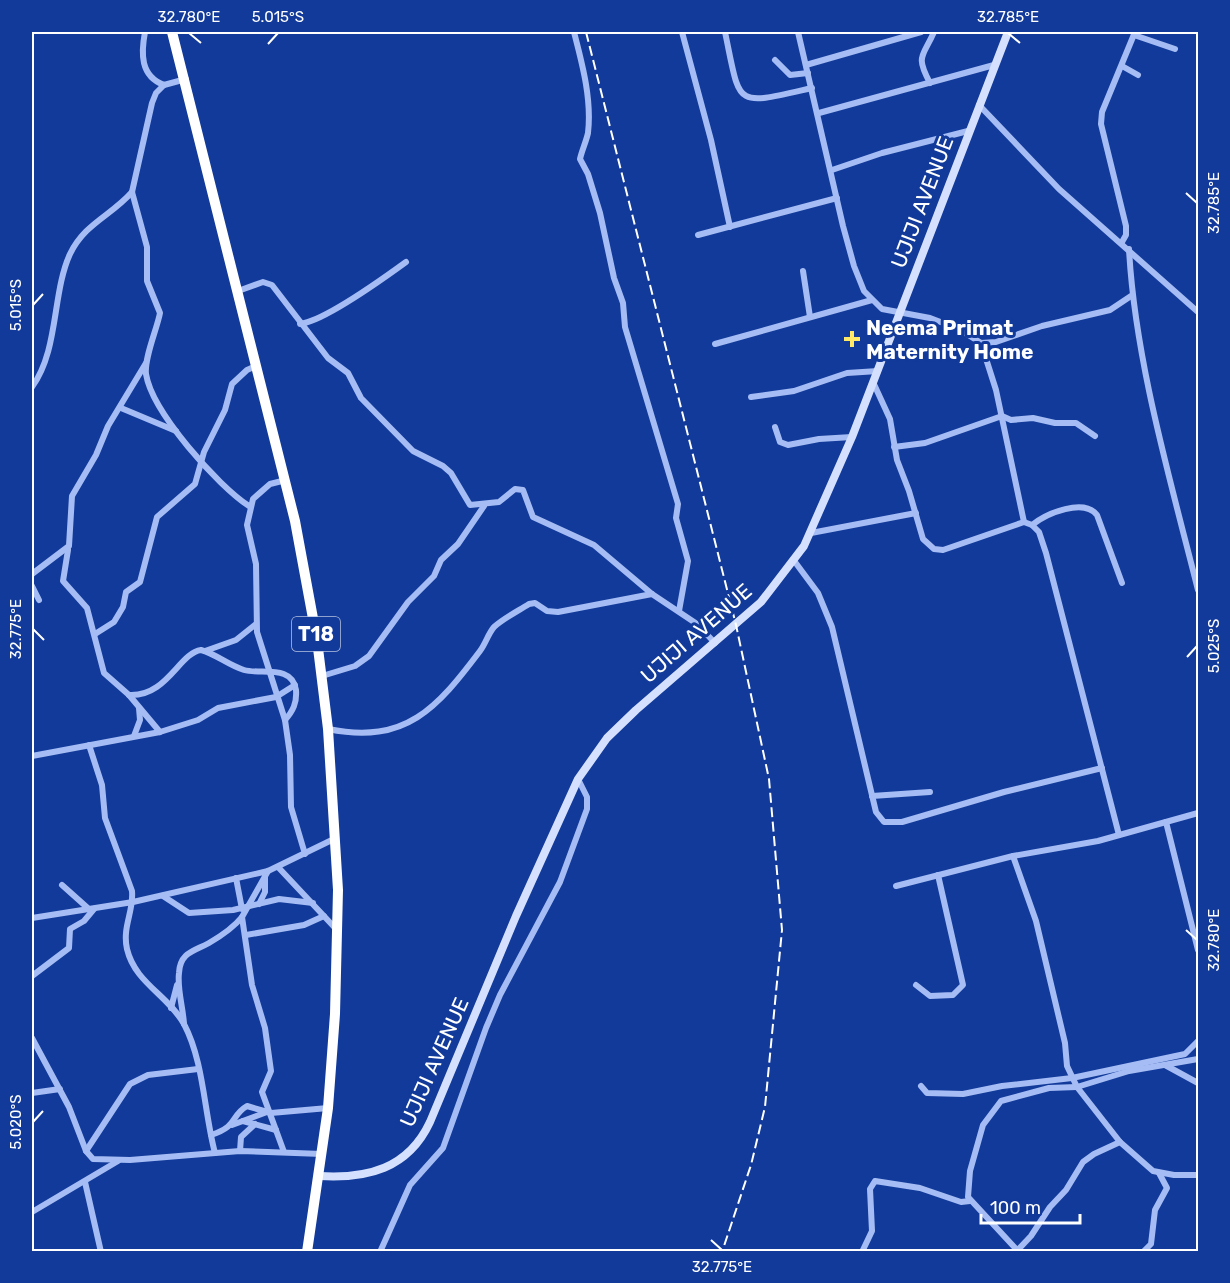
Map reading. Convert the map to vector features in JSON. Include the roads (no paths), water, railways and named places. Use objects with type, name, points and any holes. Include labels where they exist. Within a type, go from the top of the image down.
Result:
[{"type":"highway","name":"T18","points":[[172,32],[186,79],[286,480],[304,562],[328,729],[336,838],[338,931],[328,1108],[307,1251]]},
{"type":"main road","name":"UJIJI AVENUE","points":[[319,1176],[345,1178],[372,1173],[406,1154],[425,1134],[516,916],[578,779],[615,731],[671,678],[761,602],[795,562],[811,533],[852,437],[1008,32]]},
{"type":"street","points":[[145,32],[142,61],[152,78],[164,85]]},
{"type":"street","points":[[574,32],[586,85],[588,115],[588,132],[580,159],[588,174],[600,213],[614,278],[623,303],[627,333],[678,504],[676,519],[688,561],[679,611]]},
{"type":"street","points":[[682,32],[711,140],[730,227]]},
{"type":"street","points":[[725,32],[735,85],[744,96],[754,99],[812,87]]},
{"type":"street","points":[[798,32],[854,266],[864,291],[882,309],[930,318],[959,329],[981,343],[996,342],[1042,326],[1110,310],[1131,296]]},
{"type":"street","points":[[806,65],[921,32]]},
{"type":"street","points":[[930,83],[920,60],[934,32]]},
{"type":"street","points":[[1122,242],[1126,235],[1125,226],[1101,124],[1102,112],[1134,33],[1175,49]]},
{"type":"street","points":[[775,60],[790,75],[808,73]]},
{"type":"street","points":[[819,113],[994,65]]},
{"type":"street","points":[[1122,66],[1138,75]]},
{"type":"street","points":[[186,79],[164,85],[156,93],[132,192],[147,247],[147,281],[160,313],[151,340],[151,354],[146,365],[149,384],[176,432],[231,493],[249,506]]},
{"type":"street","points":[[978,105],[1044,174],[1198,312]]},
{"type":"street","points":[[832,170],[882,153],[968,131]]},
{"type":"street","points":[[32,387],[50,341],[69,256],[89,226],[132,192]]},
{"type":"street","points":[[698,235],[758,217],[837,198]]},
{"type":"street","points":[[1129,249],[1131,296],[1150,390],[1198,590]]},
{"type":"street","points":[[300,324],[315,320],[362,293],[406,262]]},
{"type":"street","points":[[803,271],[810,317]]},
{"type":"street","points":[[238,291],[263,282],[272,285],[328,358],[348,373],[361,398],[420,456],[443,466],[451,473],[470,505],[484,506],[502,501],[515,489],[523,490],[533,517],[594,545],[652,594],[697,624],[715,643]]},
{"type":"street","points":[[715,344],[872,300]]},
{"type":"street","points":[[981,343],[1002,416],[1024,522]]},
{"type":"street","points":[[151,354],[130,387],[121,408],[112,418],[96,455],[72,496],[69,546],[63,581],[87,608],[102,670],[129,695],[160,732]]},
{"type":"street","points":[[95,634],[114,622],[123,607],[126,592],[140,582],[158,516],[190,490],[199,474],[210,438],[225,410],[232,384],[247,370],[258,366]]},
{"type":"street","points":[[751,397],[794,391],[847,373],[878,371]]},
{"type":"street","points":[[873,382],[890,419],[894,447],[923,538],[934,549],[942,550],[1024,522],[1032,525],[1039,532],[1054,579],[1119,835]]},
{"type":"street","points":[[121,408],[176,432]]},
{"type":"street","points":[[894,447],[925,443],[1002,416],[1011,420],[1033,418],[1055,423],[1076,423],[1095,436]]},
{"type":"street","points":[[775,428],[780,442],[788,445],[819,439],[852,437]]},
{"type":"street","points":[[286,480],[260,492],[249,506],[247,525],[256,564],[256,624],[276,697],[285,720],[290,755],[291,807],[305,854]]},
{"type":"street","points":[[322,676],[355,666],[369,656],[408,602],[434,576],[441,560],[458,544],[484,506]]},
{"type":"street","points":[[1032,525],[1046,516],[1085,506],[1092,509],[1097,515],[1122,583]]},
{"type":"street","points":[[811,533],[916,513]]},
{"type":"street","points":[[32,574],[69,546]]},
{"type":"street","points":[[795,562],[818,593],[832,627],[872,796],[880,819],[892,824],[1102,768]]},
{"type":"street","points":[[32,586],[39,600]]},
{"type":"street","points":[[328,729],[351,733],[382,732],[394,730],[418,718],[438,703],[482,649],[495,626],[529,604],[535,603],[547,611],[558,612],[652,594]]},
{"type":"street","points":[[129,695],[141,694],[168,680],[195,651],[205,651],[236,640],[256,624]]},
{"type":"street","points":[[205,651],[245,670],[284,674],[295,685],[294,706],[285,720]]},
{"type":"street","points":[[32,756],[160,732],[198,720],[218,708],[276,697],[295,685]]},
{"type":"street","points":[[134,736],[140,720],[138,705],[141,694]]},
{"type":"street","points":[[90,745],[102,785],[105,818],[130,883],[133,902],[125,928],[130,961],[141,978],[171,1008],[184,1025]]},
{"type":"street","points":[[380,1251],[410,1185],[443,1148],[500,995],[560,882],[587,809],[587,797],[578,779]]},
{"type":"street","points":[[872,796],[930,792]]},
{"type":"street","points":[[896,886],[1013,856],[1050,851],[1119,835],[1198,813]]},
{"type":"street","points":[[1166,822],[1198,950]]},
{"type":"street","points":[[32,918],[92,910],[266,873],[336,838]]},
{"type":"street","points":[[1013,856],[1036,921],[1065,1043],[1067,1066],[1077,1087],[1120,1142],[1146,1166],[1159,1173],[1198,1175]]},
{"type":"street","points":[[278,867],[338,931]]},
{"type":"street","points":[[258,904],[266,892],[266,873]]},
{"type":"street","points":[[266,873],[244,908],[242,917],[254,994],[265,1028],[271,1071],[262,1092],[284,1152]]},
{"type":"street","points":[[916,985],[930,996],[953,994],[963,985],[938,875]]},
{"type":"street","points":[[236,878],[244,908]]},
{"type":"street","points":[[62,885],[92,910]]},
{"type":"street","points":[[163,896],[189,913],[244,908],[289,899],[313,903]]},
{"type":"street","points":[[32,975],[69,948],[70,929],[84,921],[92,910]]},
{"type":"street","points":[[246,934],[304,925],[324,916]]},
{"type":"street","points":[[171,1008],[182,961],[189,951],[210,942],[242,917]]},
{"type":"street","points":[[178,975],[184,1025],[198,1069],[215,1153]]},
{"type":"street","points":[[32,1038],[60,1089],[86,1151],[93,1159],[118,1160],[240,1151],[322,1154]]},
{"type":"street","points":[[921,1086],[927,1093],[963,1094],[1002,1086],[1072,1078],[1185,1054],[1198,1041]]},
{"type":"street","points":[[1120,1142],[1094,1154],[1083,1162],[1066,1190],[1050,1207],[1031,1236],[1016,1251],[970,1202],[968,1197],[970,1170],[983,1125],[999,1103],[1049,1088],[1077,1087],[1129,1071],[1198,1059]]},
{"type":"street","points":[[1163,1064],[1198,1083]]},
{"type":"street","points":[[86,1151],[130,1084],[148,1075],[198,1069]]},
{"type":"street","points":[[32,1093],[60,1089]]},
{"type":"street","points":[[232,1126],[241,1110],[247,1106],[269,1113]]},
{"type":"street","points":[[211,1135],[242,1121],[269,1113],[328,1108]]},
{"type":"street","points":[[242,1121],[276,1130]]},
{"type":"street","points":[[240,1151],[241,1137],[255,1124]]},
{"type":"street","points":[[32,1212],[118,1160]]},
{"type":"street","points":[[1143,1251],[1151,1244],[1155,1210],[1167,1188],[1159,1173]]},
{"type":"street","points":[[85,1182],[101,1251]]},
{"type":"street","points":[[862,1251],[872,1231],[870,1189],[873,1182],[920,1188],[961,1202],[970,1202]]},
{"type":"railway","points":[[586,32],[736,625],[769,779],[782,930],[765,1107],[751,1165],[722,1252]]},
{"type":"place","name":"Neema Primat Maternity Home","points":[[852,339]]}]
